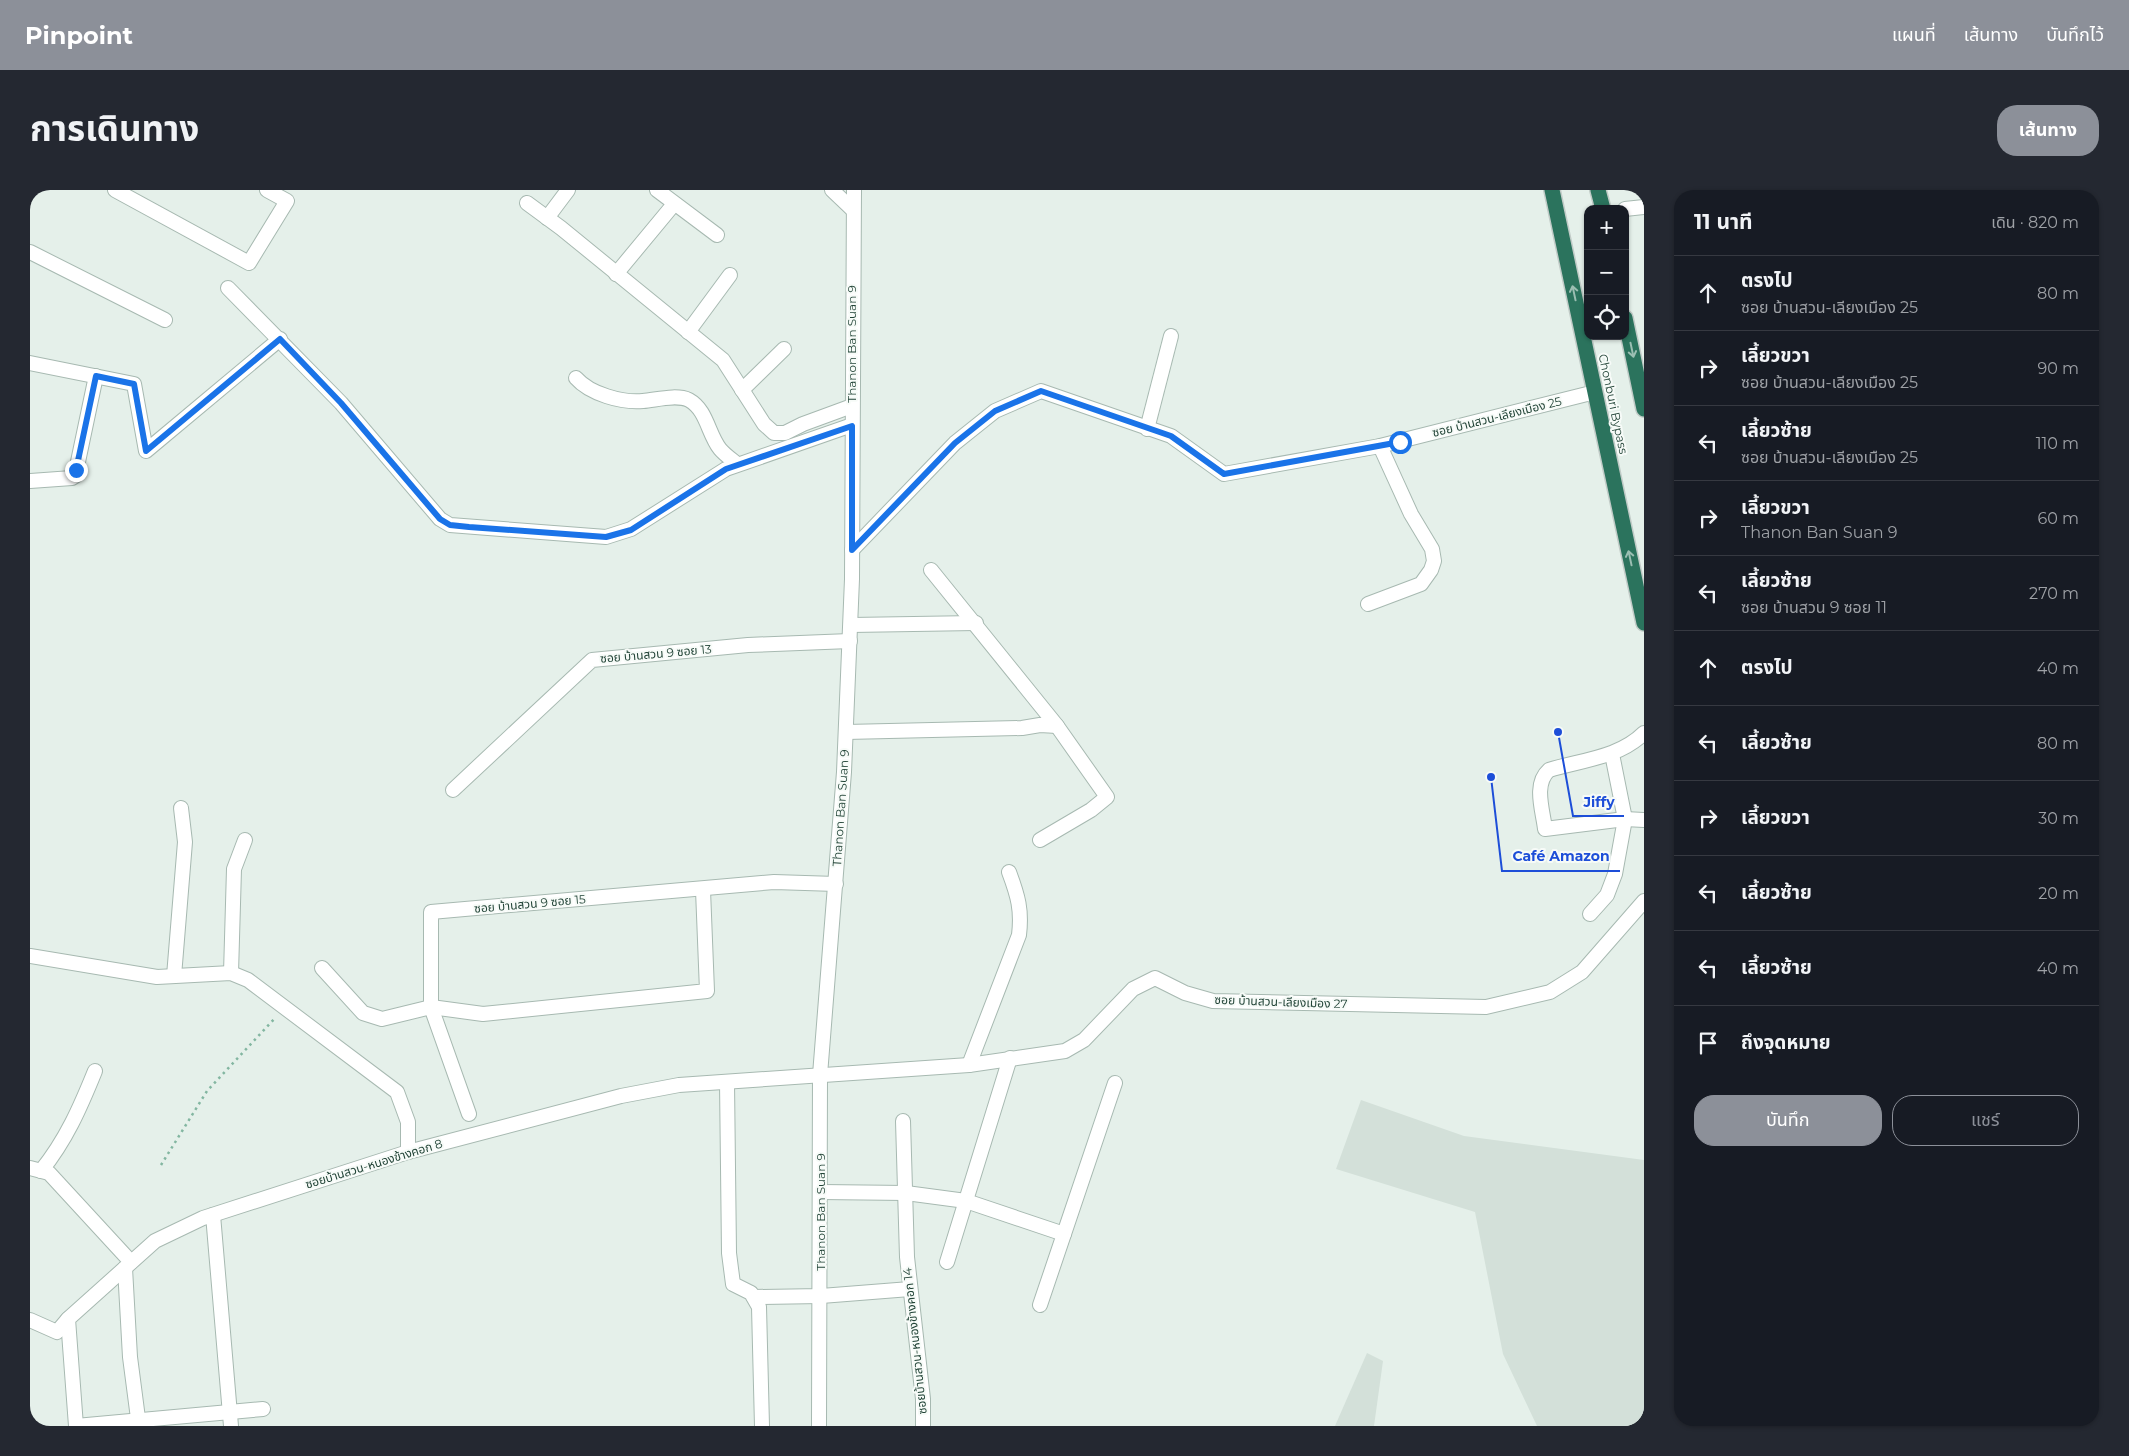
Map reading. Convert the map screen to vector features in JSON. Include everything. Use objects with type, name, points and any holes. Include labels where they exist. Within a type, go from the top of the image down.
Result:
[{"type":"highway","name":"Chonburi Bypass","points":[[1552,190],[1644,623]]},
{"type":"highway","points":[[1598,190],[1602,205]]},
{"type":"highway","points":[[1629,334],[1641,383],[1644,409]]},
{"type":"street","points":[[115,190],[249,262],[287,201],[267,190]]},
{"type":"street","points":[[548,218],[568,190]]},
{"type":"street","points":[[657,190],[716,235]]},
{"type":"street","points":[[832,190],[853,210]]},
{"type":"street","name":"Thanon Ban Suan 9","points":[[819,1426],[821,1296],[820,1075],[836,884],[851,625],[854,190]]},
{"type":"street","points":[[527,203],[723,360],[764,424],[774,433],[785,433],[803,424],[852,406]]},
{"type":"street","points":[[616,274],[674,204]]},
{"type":"street","points":[[1629,210],[1644,208]]},
{"type":"street","points":[[30,252],[165,320]]},
{"type":"street","points":[[688,332],[730,275]]},
{"type":"street","points":[[228,288],[341,403],[440,519],[450,525],[606,537],[631,530],[726,469],[737,464],[852,426]]},
{"type":"street","points":[[1147,428],[1171,336]]},
{"type":"street","points":[[30,363],[134,384],[146,451],[280,339]]},
{"type":"street","points":[[742,390],[784,349]]},
{"type":"street","points":[[30,481],[72,478],[75,476],[96,376]]},
{"type":"street","points":[[576,378],[589,390],[630,401],[681,398],[690,401],[704,416],[720,449],[737,464]]},
{"type":"street","name":"ซอย บ้านสวน-เลียงเมือง 25","points":[[852,550],[955,443],[995,411],[1041,391],[1171,436],[1224,474],[1380,446],[1595,392]]},
{"type":"street","points":[[1368,604],[1421,584],[1431,570],[1434,561],[1432,549],[1411,514],[1380,446]]},
{"type":"street","points":[[931,570],[976,623],[1057,726],[1107,797],[1091,810],[1040,840]]},
{"type":"street","points":[[851,625],[976,623]]},
{"type":"street","name":"ซอย บ้านสวน 9 ซอย 13","points":[[453,790],[592,660],[748,645],[850,641]]},
{"type":"street","points":[[846,732],[1057,726]]},
{"type":"street","points":[[1644,734],[1612,754],[1549,770],[1543,775],[1540,782],[1545,829],[1625,820],[1644,820]]},
{"type":"street","points":[[1590,914],[1607,895],[1615,874],[1625,820],[1612,754]]},
{"type":"street","points":[[174,976],[185,842],[181,808]]},
{"type":"street","points":[[231,973],[234,869],[245,840]]},
{"type":"street","points":[[969,1064],[1019,936],[1022,918],[1020,904],[1009,872]]},
{"type":"street","name":"ซอย บ้านสวน 9 ซอย 15","points":[[469,1114],[431,1007],[431,912],[703,890],[774,882],[836,884]]},
{"type":"street","points":[[322,968],[363,1014],[382,1019],[431,1007],[483,1014],[707,991],[703,890]]},
{"type":"street","name":"ซอย บ้านสวน-เลียงเมือง 27","points":[[820,1075],[969,1064],[1065,1050],[1084,1040],[1134,990],[1155,978],[1185,992],[1213,1001],[1486,1007],[1550,992],[1582,972],[1644,901]]},
{"type":"street","points":[[30,956],[157,978],[231,973],[248,980],[397,1092],[408,1122],[408,1152]]},
{"type":"street","points":[[947,1262],[1010,1058]]},
{"type":"street","points":[[36,1169],[59,1149],[76,1116],[95,1071]]},
{"type":"street","name":"ซอยบ้านสวน-หนองข้างคอก 8","points":[[30,1320],[57,1332],[68,1319],[155,1241],[203,1218],[408,1152],[621,1096],[679,1085],[820,1075]]},
{"type":"street","points":[[727,1082],[730,1267],[733,1284],[750,1293],[760,1307],[762,1426]]},
{"type":"street","points":[[1040,1305],[1115,1083]]},
{"type":"street","name":"ซอยบ้านสวน-หนองข้างคอก 14","points":[[903,1121],[907,1257],[923,1399],[923,1426]]},
{"type":"street","points":[[36,1169],[49,1173],[128,1265],[130,1357],[139,1423]]},
{"type":"street","points":[[821,1192],[906,1193],[966,1202],[1064,1234]]},
{"type":"street","points":[[213,1215],[231,1426]]},
{"type":"street","points":[[754,1297],[821,1296],[910,1289]]},
{"type":"street","points":[[68,1319],[76,1426],[139,1423],[263,1409]]},
{"type":"path","points":[[161,1165],[207,1091],[285,1008]]},
{"type":"shaded area","points":[[1361,1100],[1464,1136],[1644,1160],[1644,1426],[1537,1426],[1503,1354],[1475,1212],[1336,1169]]},
{"type":"shaded area","points":[[1367,1353],[1383,1361],[1374,1426],[1335,1426]]},
{"type":"place","name":"Jiffy","points":[[1558,732]]},
{"type":"place","name":"Café Amazon","points":[[1491,777]]},
{"type":"route","points":[[76,470],[96,376],[134,384],[146,451],[280,339],[341,403],[440,519],[450,525],[469,527],[606,537],[631,530],[726,469],[737,464],[852,426],[852,550],[955,443],[995,411],[1041,391],[1171,436],[1224,474],[1400,442]]}]
